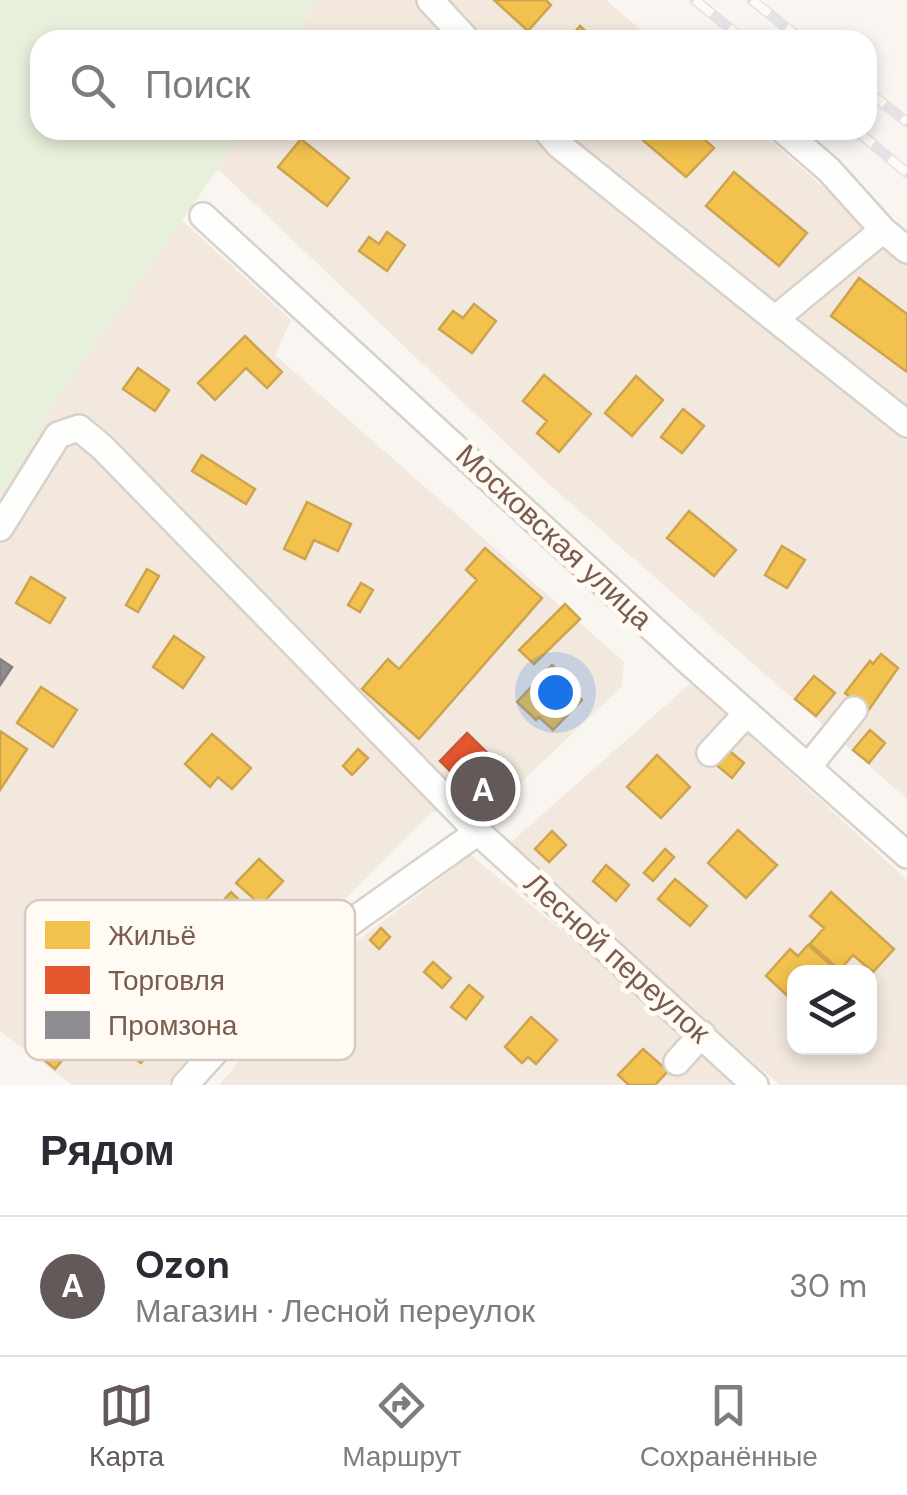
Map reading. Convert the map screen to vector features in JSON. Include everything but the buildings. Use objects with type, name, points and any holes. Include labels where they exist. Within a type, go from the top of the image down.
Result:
[{"type":"street","points":[[430,0],[458,30]]},
{"type":"street","points":[[555,140],[907,424]]},
{"type":"street","points":[[795,140],[907,250]]},
{"type":"street","name":"Московская улица","points":[[204,216],[907,856]]},
{"type":"street","points":[[775,319],[884,230]]},
{"type":"street","name":"Лесной переулок","points":[[0,528],[58,435],[79,428],[102,447],[478,832],[755,1085]]},
{"type":"street","points":[[808,767],[854,710]]},
{"type":"street","points":[[710,753],[746,713]]},
{"type":"street","points":[[355,919],[478,832]]},
{"type":"street","points":[[676,1062],[702,1034]]},
{"type":"street","points":[[185,1085],[207,1060]]},
{"type":"shaded area","points":[[317,0],[606,0],[641,30],[299,30]]},
{"type":"shaded area","points":[[234,140],[769,140],[907,260],[907,799],[550,485],[218,169]]},
{"type":"shaded area","points":[[182,220],[291,320],[275,355],[624,662],[622,686],[490,812],[432,812],[345,900],[25,900],[25,1050],[0,1031],[0,495],[62,391]]},
{"type":"shaded area","points":[[692,682],[907,880],[907,1085],[780,1085],[502,850]]},
{"type":"shaded area","points":[[471,855],[714,1057],[741,1085],[219,1085],[240,1060],[355,1060],[355,942]]},
{"type":"shaded area","points":[[39,1060],[196,1060],[173,1085],[72,1085]]},
{"type":"green space","points":[[0,0],[317,0],[298,30],[30,30],[30,140],[234,140],[62,391],[0,495]]},
{"type":"railway","points":[[695,0],[732,30]]},
{"type":"railway","points":[[752,0],[790,30]]},
{"type":"railway","points":[[877,99],[907,122]]},
{"type":"railway","points":[[868,140],[907,173]]},
{"type":"place","name":"Ozon","points":[[483,789]]}]
